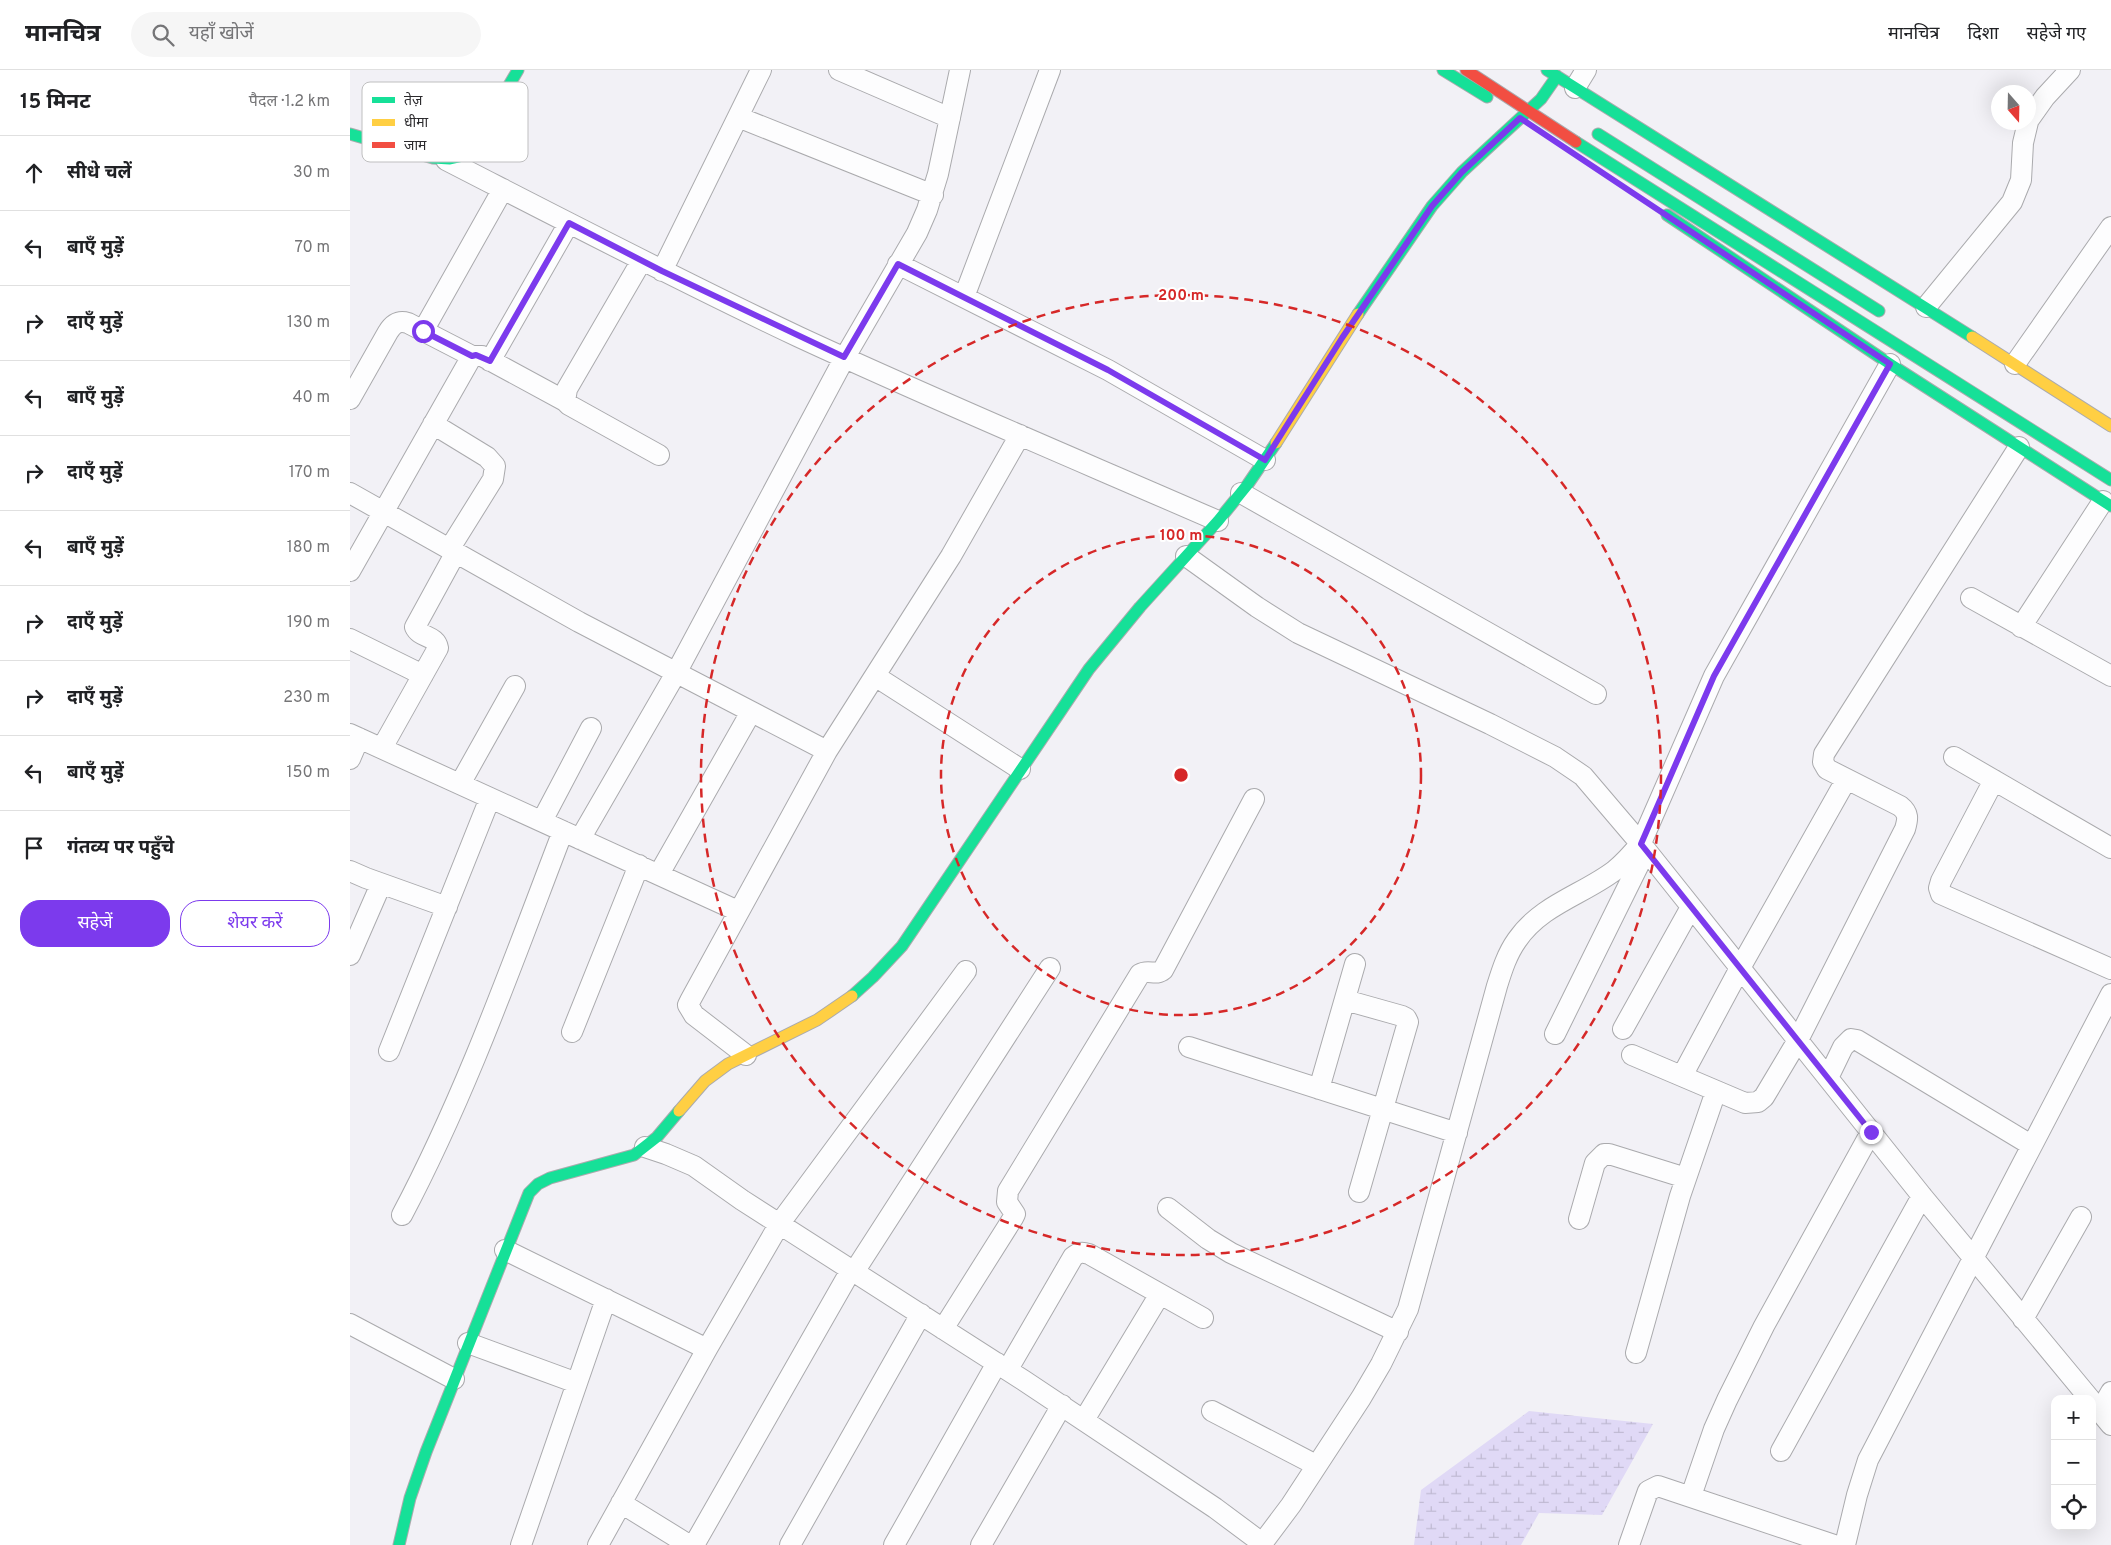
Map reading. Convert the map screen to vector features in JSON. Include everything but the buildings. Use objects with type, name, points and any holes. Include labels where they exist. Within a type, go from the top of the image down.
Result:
[{"type":"main road","points":[[511,82],[518,70]]},
{"type":"main road","points":[[1443,70],[1525,114],[1655,193],[2111,480]]},
{"type":"main road","points":[[1466,70],[1602,173]]},
{"type":"main road","points":[[400,1545],[413,1487],[505,1250],[529,1193],[534,1186],[544,1180],[557,1176],[622,1160],[645,1147],[658,1137],[699,1087],[715,1072],[817,1020],[862,989],[884,967],[902,946],[1020,769],[1113,638],[1218,521],[1265,460],[1327,361],[1432,206],[1462,172],[1541,99],[1552,73],[1926,307],[2111,426]]},
{"type":"main road","points":[[1590,129],[1887,316]]},
{"type":"main road","points":[[1660,211],[1890,364],[2107,503]]},
{"type":"street","points":[[662,271],[761,70]]},
{"type":"street","points":[[839,70],[950,118]]},
{"type":"street","points":[[402,1215],[462,1093],[572,835],[676,673],[844,357],[917,233],[933,194],[960,70]]},
{"type":"street","points":[[964,297],[1050,70]]},
{"type":"street","points":[[1575,88],[1586,70]]},
{"type":"street","points":[[2036,110],[2045,97],[2070,70]]},
{"type":"street","points":[[738,117],[933,194]]},
{"type":"street","points":[[1926,307],[2012,202],[2021,180],[2023,143],[2026,130]]},
{"type":"street","points":[[450,162],[662,271],[844,357],[1218,521]]},
{"type":"street","points":[[423,331],[503,189]]},
{"type":"street","points":[[350,571],[433,424],[481,358],[569,223]]},
{"type":"street","points":[[2015,364],[2111,227]]},
{"type":"street","points":[[565,401],[567,389],[642,260]]},
{"type":"street","points":[[898,264],[1108,370],[1265,460]]},
{"type":"street","points":[[350,399],[392,326],[402,321],[481,358],[565,401],[659,455]]},
{"type":"street","points":[[1555,1034],[1644,847],[1714,676],[1890,364]]},
{"type":"street","points":[[382,748],[438,648],[438,644],[417,631],[415,627],[453,550],[493,479],[495,466],[486,457],[433,424]]},
{"type":"street","points":[[746,1055],[694,1016],[688,1005],[827,751],[952,556],[1020,435]]},
{"type":"street","points":[[1632,1055],[1745,1103],[1758,1102],[1764,1097],[1798,1040],[1905,829],[1908,817],[1906,810],[1900,806],[1827,769],[1823,762],[1824,754],[2019,447]]},
{"type":"street","points":[[350,493],[579,622],[827,751]]},
{"type":"street","points":[[1241,493],[1596,694]]},
{"type":"street","points":[[2021,627],[2107,503]]},
{"type":"street","points":[[1186,556],[1298,634],[1490,724],[1572,767],[1594,786],[1922,1196],[2098,1409],[2111,1392]]},
{"type":"street","points":[[1971,598],[2111,676]]},
{"type":"street","points":[[350,639],[423,675]]},
{"type":"street","points":[[875,676],[1020,769]]},
{"type":"street","points":[[460,784],[515,686]]},
{"type":"street","points":[[659,874],[751,712]]},
{"type":"street","points":[[542,822],[591,728]]},
{"type":"street","points":[[350,759],[355,736],[738,911]]},
{"type":"street","points":[[1954,757],[2111,848]]},
{"type":"street","points":[[1682,1076],[1740,968],[1846,780]]},
{"type":"street","points":[[1994,780],[1941,881],[1940,894],[2111,969]]},
{"type":"street","points":[[389,1051],[490,798]]},
{"type":"street","points":[[943,1329],[1014,1218],[1015,1214],[1006,1196],[1008,1191],[1140,974],[1147,971],[1156,973],[1163,970],[1254,799]]},
{"type":"street","points":[[645,1147],[694,1166],[742,1200],[1062,1405],[1215,1508],[1262,1544],[1291,1505],[1361,1398],[1398,1332],[1414,1291],[1506,959],[1517,939],[1531,923],[1548,909],[1613,871],[1644,847]]},
{"type":"street","points":[[572,1032],[639,865]]},
{"type":"street","points":[[350,870],[381,884],[447,907]]},
{"type":"street","points":[[350,955],[381,884]]},
{"type":"street","points":[[1622,1029],[1691,907]]},
{"type":"street","points":[[1319,1089],[1355,964]]},
{"type":"street","points":[[694,1545],[852,1271],[1050,968]]},
{"type":"street","points":[[598,1545],[707,1349],[780,1223],[966,971]]},
{"type":"street","points":[[1845,1545],[1859,1487],[1868,1460],[2111,994]]},
{"type":"street","points":[[1345,1000],[1402,1016],[1408,1022],[1359,1192]]},
{"type":"street","points":[[1828,1078],[1843,1046],[1851,1040],[1856,1040],[2031,1145]]},
{"type":"street","points":[[1190,1047],[1457,1133]]},
{"type":"street","points":[[1636,1353],[1686,1178],[1716,1091]]},
{"type":"street","points":[[1691,1496],[1714,1429],[1727,1400],[1764,1326],[1871,1132]]},
{"type":"street","points":[[1579,1219],[1595,1163],[1604,1154],[1686,1178]]},
{"type":"street","points":[[1781,1451],[1922,1196]]},
{"type":"street","points":[[1168,1208],[1208,1239],[1231,1253],[1398,1332]]},
{"type":"street","points":[[2023,1319],[2081,1217]]},
{"type":"street","points":[[505,1250],[707,1349]]},
{"type":"street","points":[[894,1545],[1002,1366],[1073,1257],[1078,1253],[1090,1254],[1203,1318]]},
{"type":"street","points":[[1084,1420],[1160,1294]]},
{"type":"street","points":[[521,1545],[606,1299]]},
{"type":"street","points":[[790,1545],[921,1314]]},
{"type":"street","points":[[350,1324],[454,1379]]},
{"type":"street","points":[[468,1343],[577,1383]]},
{"type":"street","points":[[981,1545],[1062,1405]]},
{"type":"street","points":[[1212,1411],[1316,1465]]},
{"type":"street","points":[[1629,1545],[1648,1491],[1652,1488],[1665,1487],[1834,1545]]},
{"type":"street","points":[[622,1503],[689,1545]]},
{"type":"green space","points":[[1529,1411],[1653,1424],[1602,1515],[1539,1513],[1521,1545],[1414,1545],[1421,1490]]},
{"type":"traffic: fast","points":[[511,82],[518,70]]},
{"type":"traffic: fast","points":[[1443,70],[1487,97]]},
{"type":"traffic: fast","points":[[1547,70],[1972,337]]},
{"type":"traffic: fast","points":[[1358,314],[1432,206],[1462,172],[1541,99],[1557,76]]},
{"type":"traffic: fast","points":[[350,134],[362,137]]},
{"type":"traffic: fast","points":[[1598,134],[1879,311]]},
{"type":"traffic: fast","points":[[1576,142],[2111,480]]},
{"type":"traffic: fast","points":[[1667,215],[1890,364],[2111,506]]},
{"type":"traffic: fast","points":[[852,996],[902,946],[1089,669],[1140,607],[1218,521],[1248,484],[1276,443]]},
{"type":"traffic: fast","points":[[399,1545],[410,1498],[426,1452],[529,1193],[538,1184],[550,1178],[634,1155],[657,1137],[679,1111]]},
{"type":"traffic: slow","points":[[1276,443],[1358,314]]},
{"type":"traffic: slow","points":[[1972,337],[2111,426]]},
{"type":"traffic: slow","points":[[679,1111],[705,1081],[728,1064],[817,1020],[852,996]]},
{"type":"traffic: jam","points":[[1466,70],[1576,142]]},
{"type":"route","points":[[423,331],[472,356],[482,356],[490,361],[569,223],[662,271],[844,357],[898,264],[1108,370],[1265,460],[1306,392],[1432,206],[1462,172],[1520,118],[1890,364],[1730,644],[1714,676],[1641,844],[1871,1132]]}]
